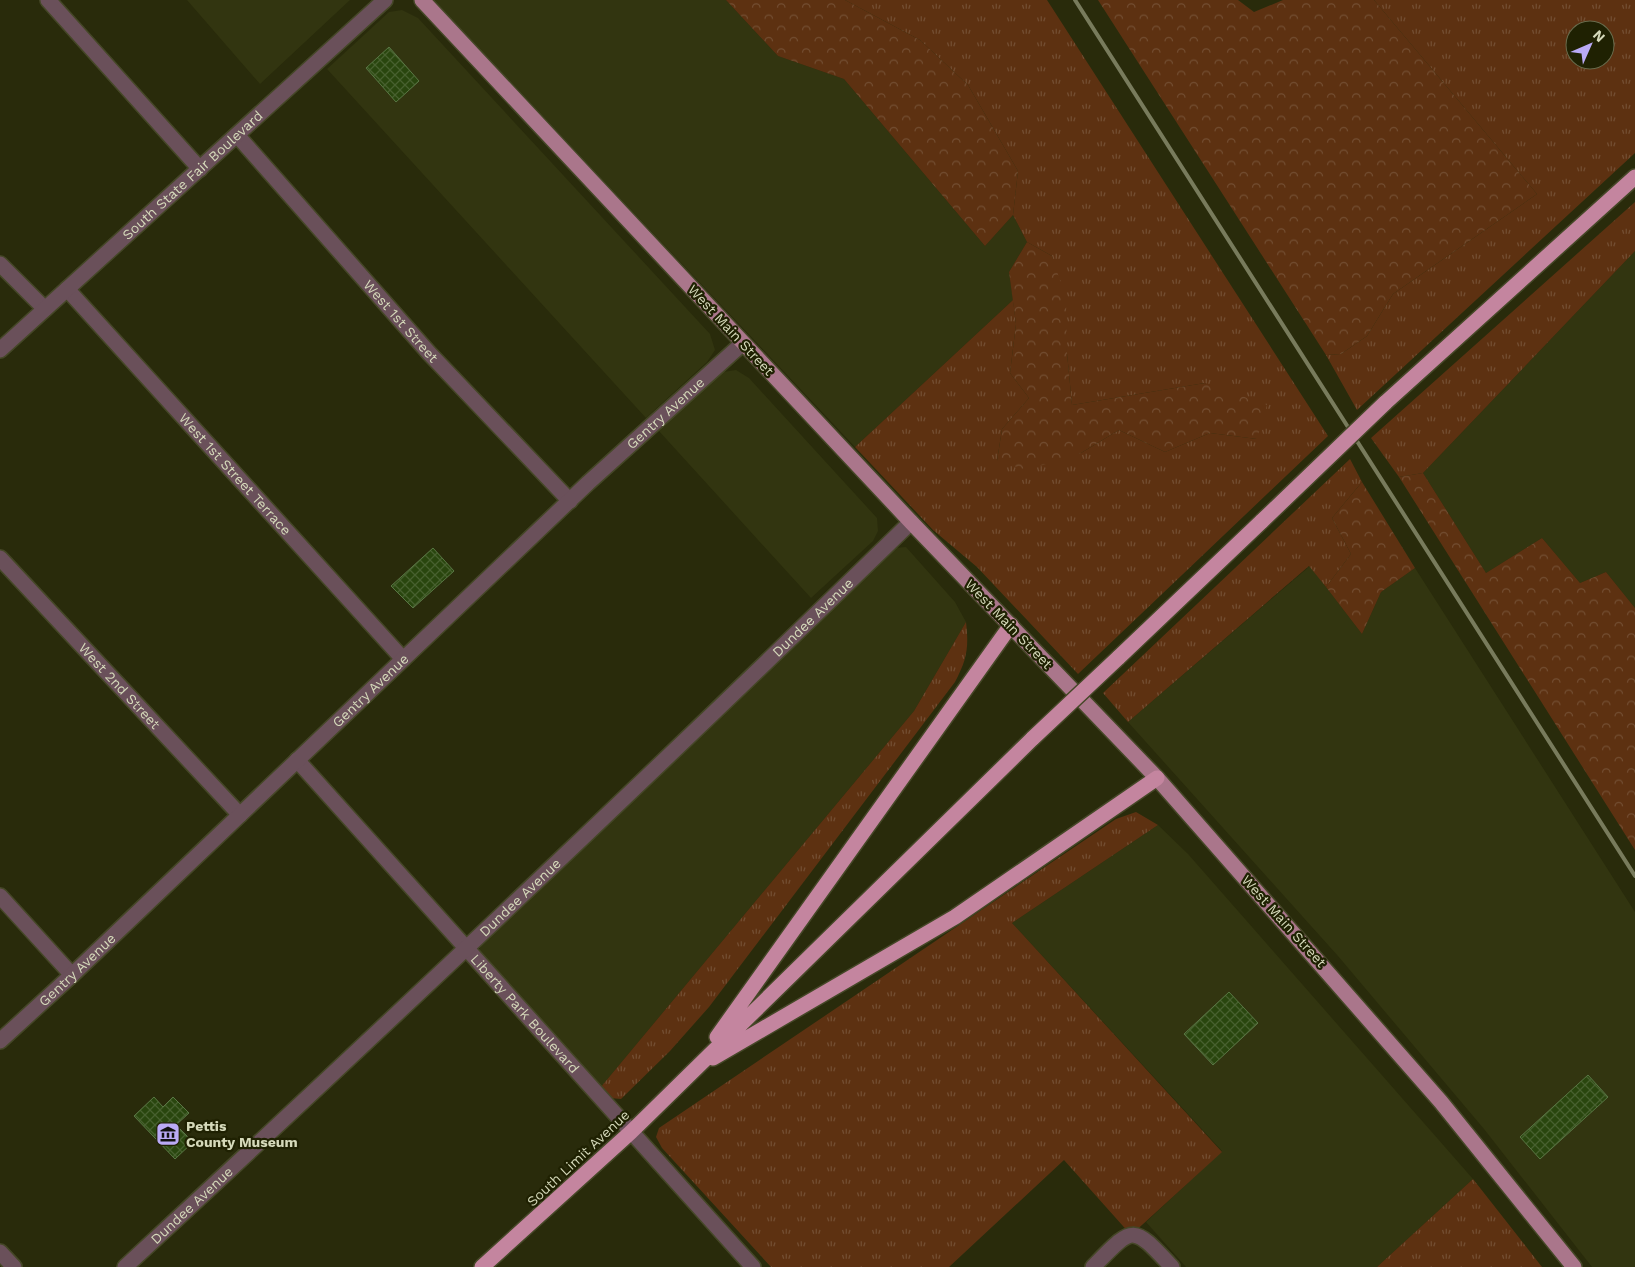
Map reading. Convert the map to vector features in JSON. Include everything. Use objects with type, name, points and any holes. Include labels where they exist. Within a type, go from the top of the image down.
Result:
[{"type":"highway","points":[[692,1070],[1033,738],[1385,403],[1635,177]]},
{"type":"highway","points":[[692,1070],[1011,625]]},
{"type":"highway","points":[[692,1070],[955,917],[1157,778]]},
{"type":"highway","name":"South Limit Avenue","points":[[482,1267],[632,1132],[692,1070]]},
{"type":"main road","name":"West Main Street","points":[[422,0],[911,522],[1157,778],[1442,1102],[1574,1267]]},
{"type":"street","points":[[48,0],[200,169]]},
{"type":"street","name":"South State Fair Boulevard","points":[[0,350],[385,0]]},
{"type":"street","name":"West 1st Street","points":[[237,135],[429,353],[570,500]]},
{"type":"street","points":[[0,264],[45,309]]},
{"type":"street","name":"West 1st Street Terrace","points":[[67,289],[403,659]]},
{"type":"street","name":"Gentry Avenue","points":[[0,1041],[72,975],[570,500],[743,343]]},
{"type":"street","name":"Dundee Avenue","points":[[124,1267],[467,948],[738,691],[911,522]]},
{"type":"street","name":"West 2nd Street","points":[[0,558],[240,815]]},
{"type":"street","name":"Liberty Park Boulevard","points":[[297,760],[753,1267]]},
{"type":"street","points":[[0,896],[72,975]]},
{"type":"street","points":[[1093,1267],[1121,1238],[1133,1234],[1146,1239],[1172,1267]]},
{"type":"street","points":[[0,1252],[14,1267]]},
{"type":"shaded area","points":[[187,0],[350,0],[260,84]]},
{"type":"shaded area","points":[[433,0],[726,0],[778,56],[844,79],[985,246],[1013,215],[1027,242],[1009,272],[1013,300],[855,447]]},
{"type":"shaded area","points":[[402,10],[418,18],[710,334],[715,350],[707,362],[646,418],[327,69],[389,12]]},
{"type":"shaded area","points":[[1635,251],[1635,608],[1606,572],[1580,583],[1542,538],[1486,573],[1423,473]]},
{"type":"shaded area","points":[[736,370],[749,378],[877,518],[878,531],[873,541],[811,598],[658,430],[723,372]]},
{"type":"shaded area","points":[[906,547],[955,602],[966,622],[914,711],[600,1088],[479,953],[482,937],[894,548]]},
{"type":"shaded area","points":[[1310,566],[1362,634],[1381,592],[1415,568],[1635,912],[1635,1267],[1592,1267],[1484,1129],[1338,956],[1128,722]]},
{"type":"shaded area","points":[[1158,825],[1188,854],[1473,1179],[1377,1267],[1186,1267],[1146,1222],[1222,1151],[1012,923]]},
{"type":"green space","points":[[726,0],[845,0],[920,40],[968,85],[1018,171],[1013,215],[985,246],[844,79],[778,56]]},
{"type":"green space","points":[[845,0],[1047,0],[1328,436],[1078,674],[977,567],[933,530],[855,447],[1013,300],[1016,324],[1010,373],[1029,398],[1002,429],[997,461],[1081,453],[1119,430],[1165,452],[1210,433],[1257,439],[1205,383],[1072,405],[1067,353],[1052,256],[1027,242],[1013,215],[1018,171],[968,85],[920,40]]},
{"type":"green space","points":[[1098,0],[1238,0],[1254,12],[1283,0],[1374,0],[1537,194],[1393,294],[1367,336],[1341,354],[1326,355]]},
{"type":"green space","points":[[1374,0],[1635,0],[1635,153],[1357,410],[1326,355],[1341,354],[1367,336],[1393,294],[1537,194]]},
{"type":"green space","points":[[1635,202],[1635,251],[1423,473],[1399,477],[1371,438]]},
{"type":"green space","points":[[1027,242],[1052,256],[1066,299],[1067,353],[1072,405],[1205,383],[1267,405],[1257,439],[1210,433],[1165,452],[1119,430],[1081,453],[1027,470],[997,461],[1002,429],[1029,398],[1010,373],[1016,324],[1009,272]]},
{"type":"green space","points":[[1350,459],[1362,482],[1332,518],[1351,554],[1326,587],[1309,566],[1128,722],[1103,693]]},
{"type":"green space","points":[[1423,473],[1486,573],[1542,538],[1580,583],[1606,572],[1635,608],[1635,850],[1399,477]]},
{"type":"green space","points":[[1362,482],[1415,568],[1381,592],[1362,634],[1326,587],[1351,554],[1332,518]]},
{"type":"green space","points":[[966,622],[966,653],[955,682],[709,1007],[670,1051],[621,1099],[610,1098],[600,1088],[914,711]]},
{"type":"green space","points":[[1136,812],[1158,825],[1012,923],[1222,1152],[1131,1235],[1064,1160],[949,1267],[771,1267],[662,1148],[656,1137],[659,1128],[1116,819]]},
{"type":"green space","points":[[1473,1179],[1542,1267],[1377,1267]]},
{"type":"building","points":[[389,47],[419,81],[396,102],[366,68]]},
{"type":"building","points":[[433,548],[454,571],[413,608],[391,586]]},
{"type":"building","points":[[1229,992],[1258,1023],[1213,1065],[1184,1034]]},
{"type":"building","points":[[1588,1075],[1608,1097],[1540,1159],[1520,1137]]},
{"type":"building","name":"Pettis County Museum","points":[[154,1097],[163,1107],[173,1097],[189,1113],[176,1125],[193,1142],[175,1159],[134,1116]]},
{"type":"railway","points":[[1075,0],[1635,876]]},
{"type":"place","name":"Pettis County Museum","points":[[168,1134]]}]
